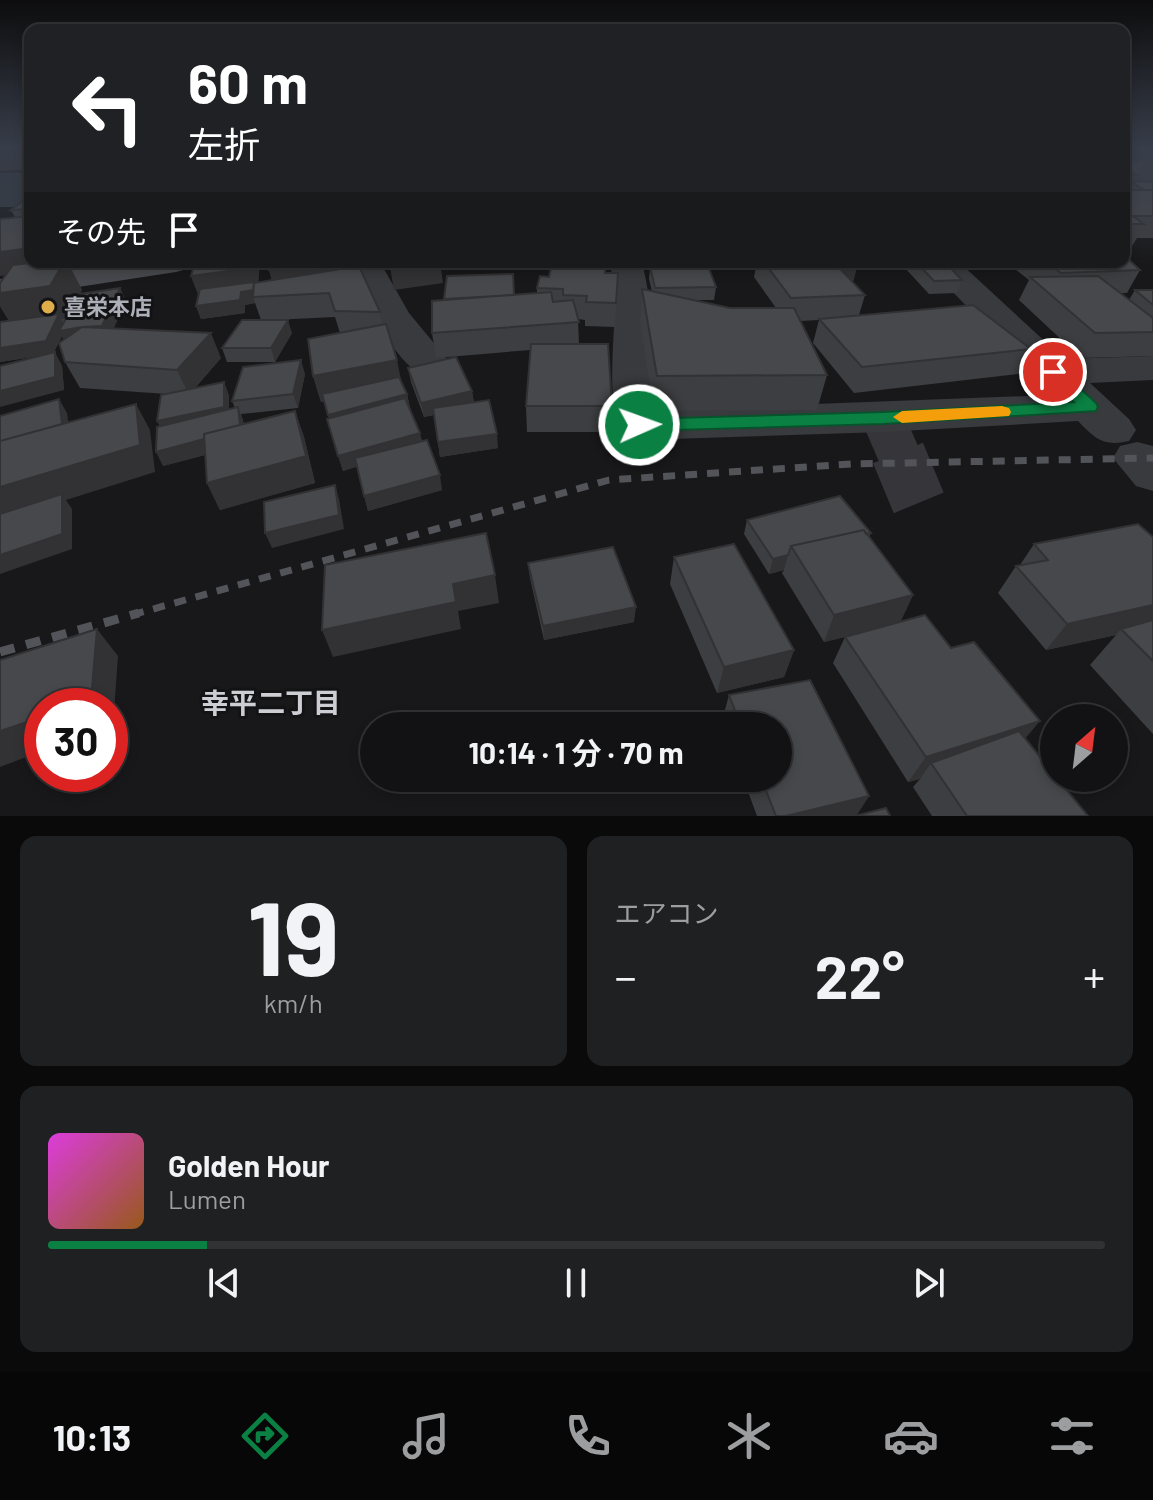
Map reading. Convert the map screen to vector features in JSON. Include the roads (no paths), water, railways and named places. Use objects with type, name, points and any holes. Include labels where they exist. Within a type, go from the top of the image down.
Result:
[{"type":"main road","points":[[0,289],[137,268]]},
{"type":"street","points":[[367,268],[378,292],[412,345],[432,365]]},
{"type":"street","points":[[627,268],[632,291],[633,366],[639,425],[883,418],[1123,442]]},
{"type":"street","points":[[946,268],[1123,442]]},
{"type":"street","points":[[1053,372],[1153,368]]},
{"type":"waterway","points":[[0,190],[24,190]]},
{"type":"tunnel","points":[[883,418],[899,455]]},
{"type":"tunnel","points":[[898,453],[925,518]]},
{"type":"railway","points":[[132,615],[609,480],[851,464],[1153,458]]},
{"type":"railway","points":[[0,652],[139,613]]},
{"type":"place","name":"喜栄本店","points":[[48,307]]},
{"type":"district","name":"幸平二丁目","points":[[271,703]]}]
